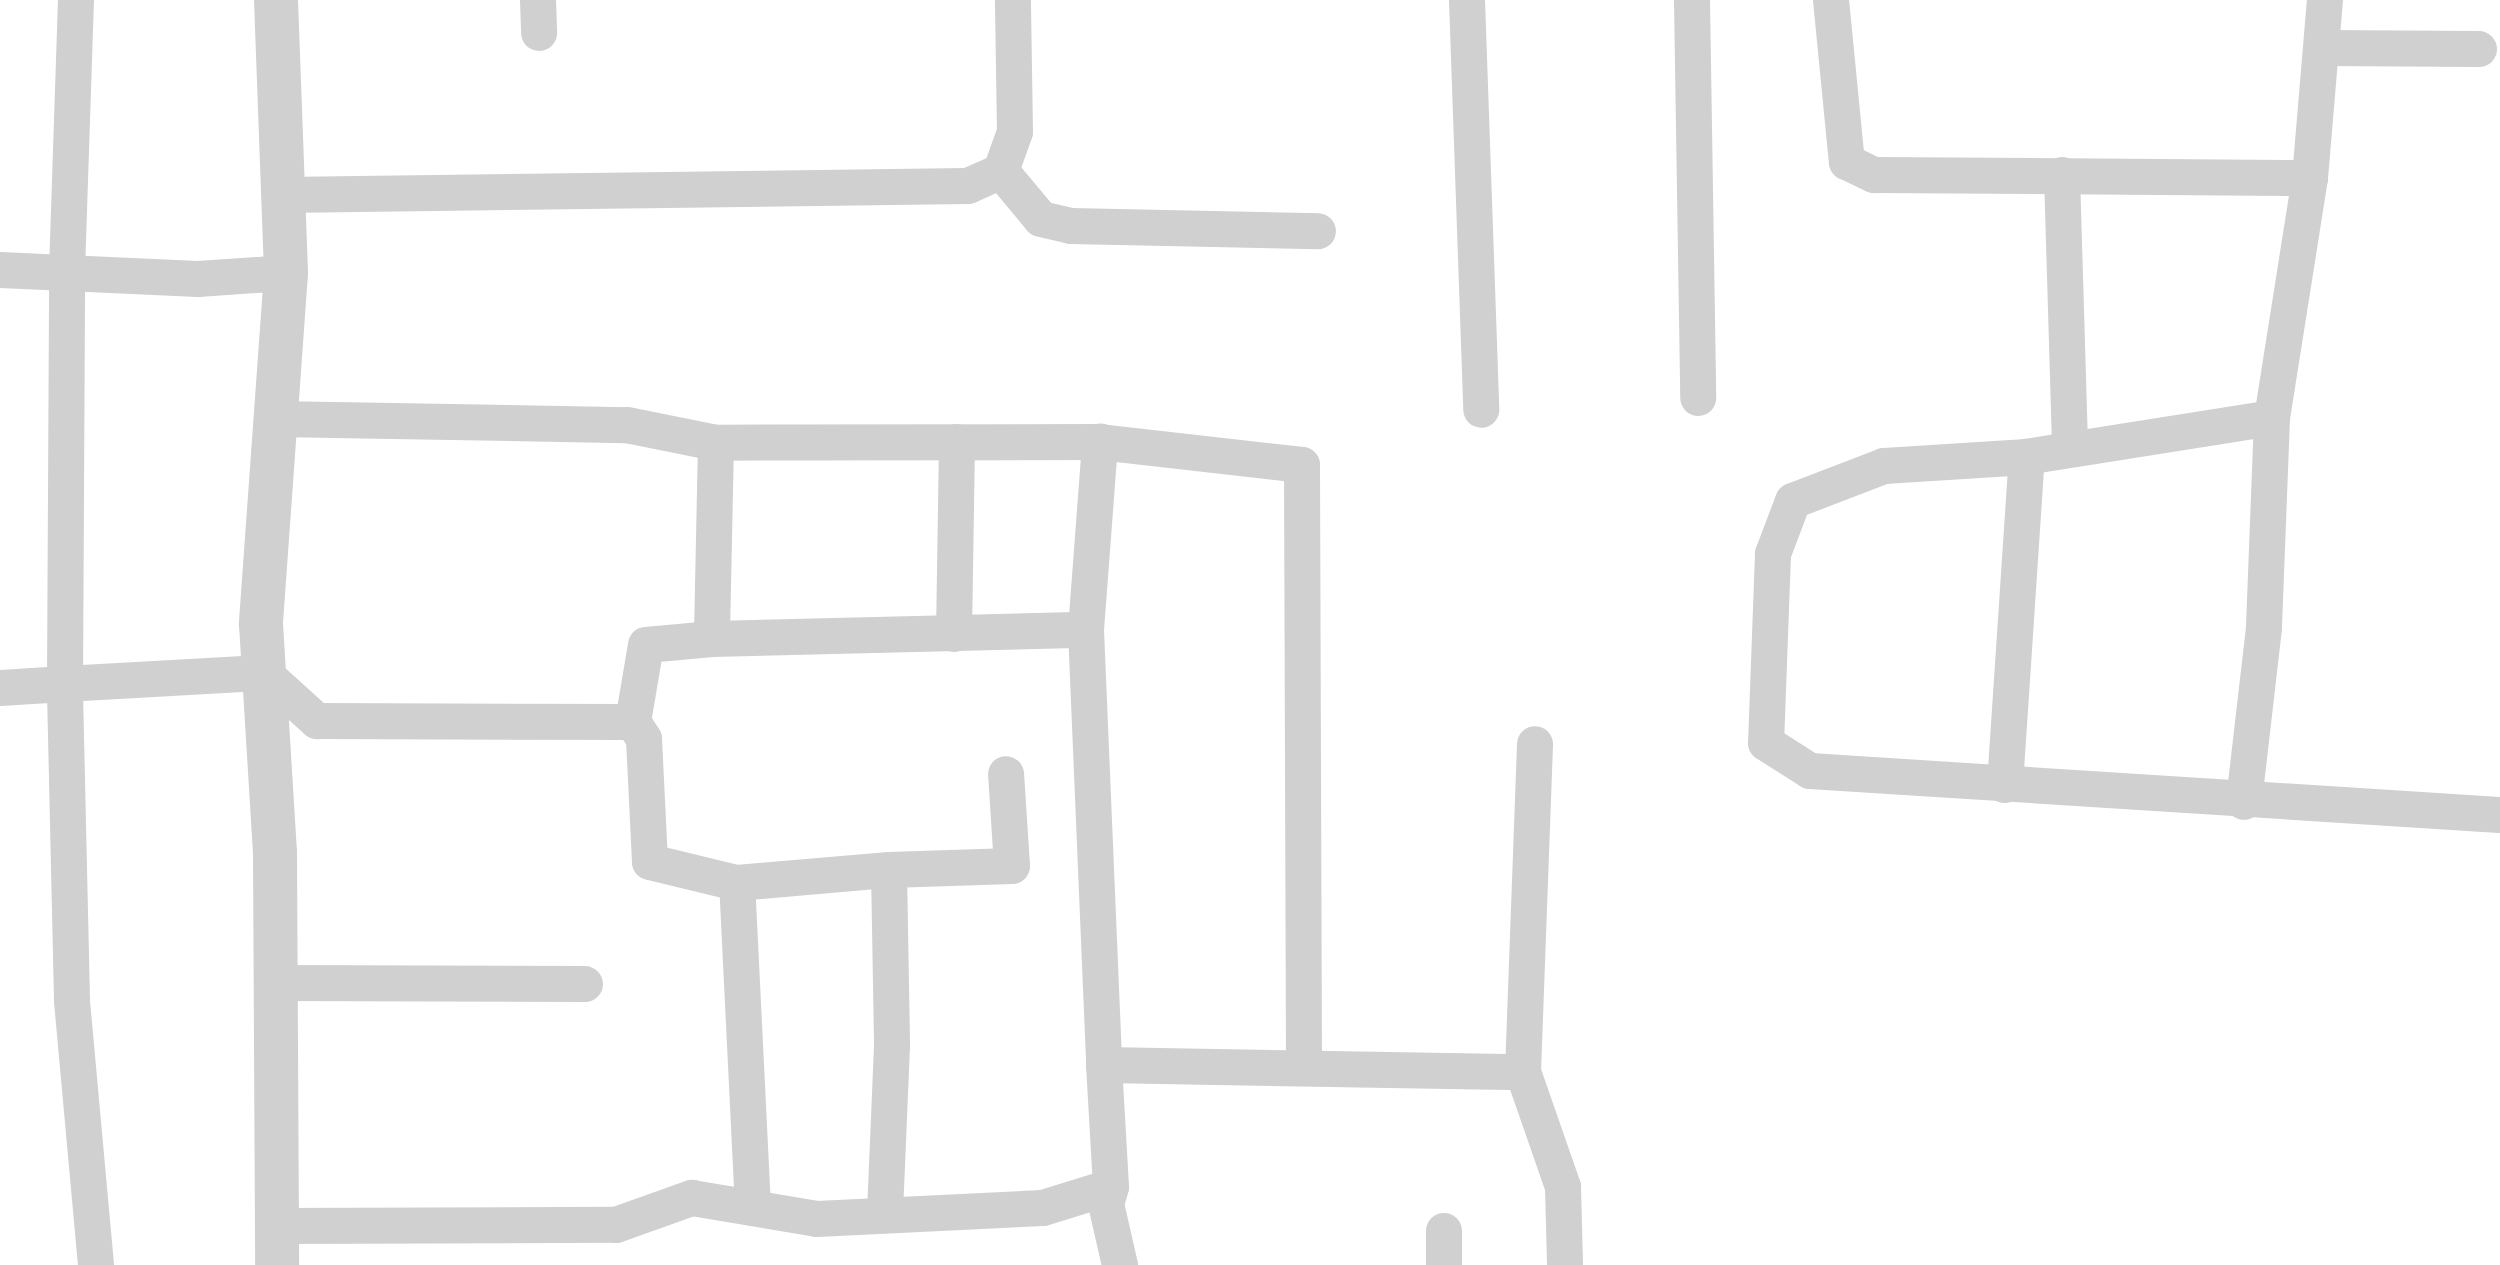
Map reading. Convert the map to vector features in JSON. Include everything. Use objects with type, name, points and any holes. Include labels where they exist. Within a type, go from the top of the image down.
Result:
[{"type":"street","points":[[76,0],[67,271],[65,684],[72,1000],[96,1265]]},
{"type":"street","points":[[276,0],[286,273],[261,624],[276,983],[277,1245],[616,1225],[692,1198],[817,1219],[1043,1208],[1111,1187]]},
{"type":"street","points":[[283,195],[968,186],[1001,171],[1015,132],[1013,0]]},
{"type":"street","points":[[1467,0],[1481,410]]},
{"type":"street","points":[[1692,0],[1698,398]]},
{"type":"street","points":[[1831,0],[1847,162],[1874,175],[1918,178],[2062,175],[2310,178]]},
{"type":"street","points":[[2244,802],[2264,628],[2272,418],[2310,178],[2324,48],[2325,0]]},
{"type":"street","points":[[2324,48],[2479,49]]},
{"type":"street","points":[[1001,171],[1041,219],[1071,226],[1318,231]]},
{"type":"street","points":[[2062,175],[2070,446]]},
{"type":"street","points":[[0,270],[198,279],[286,273]]},
{"type":"street","points":[[2272,418],[2070,446],[2027,457],[1871,471],[1793,501],[1773,554],[1766,743],[1810,771],[2244,802],[2500,815]]},
{"type":"street","points":[[275,419],[627,425],[716,443],[1100,442],[1302,465],[1304,1068]]},
{"type":"street","points":[[954,634],[957,442]]},
{"type":"street","points":[[1100,442],[1086,630],[1111,1187],[1106,1204],[1120,1265]]},
{"type":"street","points":[[712,639],[716,443]]},
{"type":"street","points":[[2005,785],[2027,457]]},
{"type":"street","points":[[1006,774],[1012,866],[889,870],[737,883],[650,862],[644,739],[633,722],[646,645],[712,639],[1086,630]]},
{"type":"street","points":[[0,688],[264,673],[317,721],[633,722]]},
{"type":"street","points":[[1535,744],[1523,1072],[1563,1187],[1565,1265]]},
{"type":"street","points":[[885,1215],[892,1046],[889,870]]},
{"type":"street","points":[[737,883],[753,1208]]},
{"type":"street","points":[[276,983],[585,984]]},
{"type":"street","points":[[1104,1065],[1523,1072]]}]
